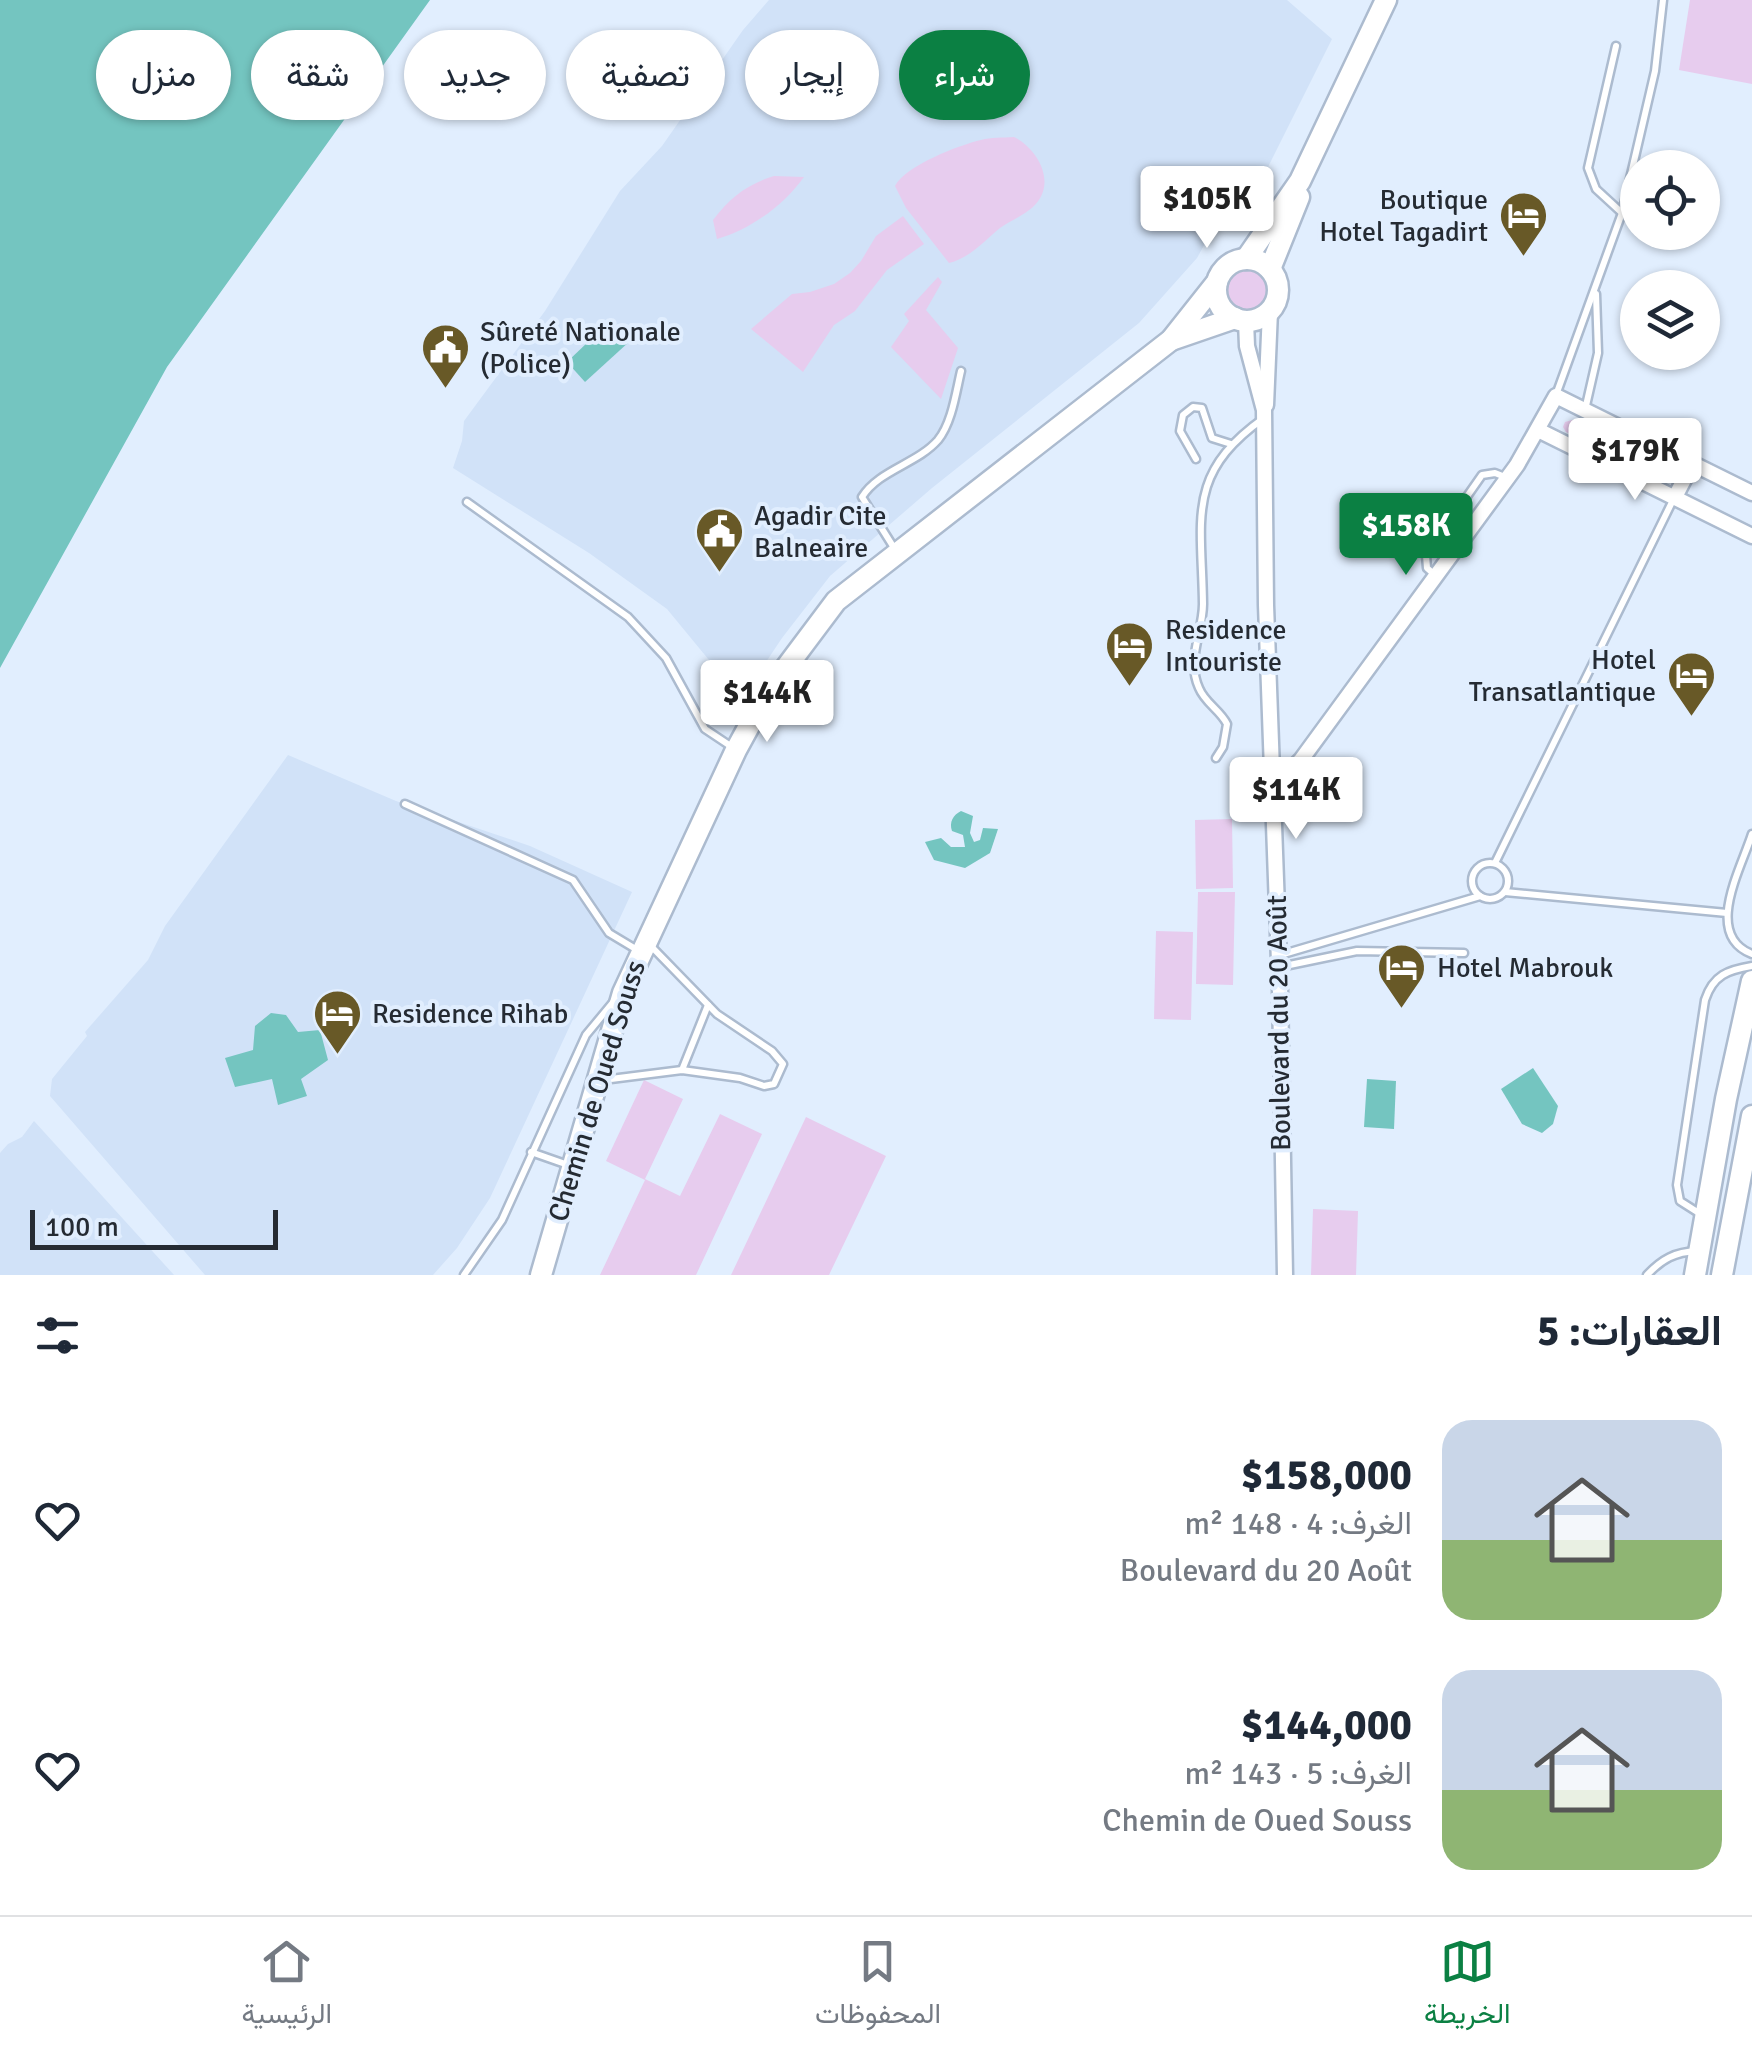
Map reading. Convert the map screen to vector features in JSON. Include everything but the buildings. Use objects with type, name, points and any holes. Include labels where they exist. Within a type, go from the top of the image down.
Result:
[{"type":"street","points":[[1246,259],[1300,181],[1386,0]]},
{"type":"street","points":[[1270,269],[1299,200],[1300,181]]},
{"type":"street","points":[[1246,259],[1260,261],[1270,269],[1278,293],[1270,311],[1255,320],[1241,319],[1222,307],[1217,282],[1228,266],[1246,259]]},
{"type":"street","name":"Chemin de Oued Souss","points":[[540,1275],[623,993],[766,693],[820,621],[853,586],[1171,340],[1217,282]]},
{"type":"street","name":"Boulevard du 20 Août","points":[[1270,311],[1264,414],[1285,1275]]},
{"type":"street","name":"Chemin de Oued Souss","points":[[1171,340],[1241,319]]},
{"type":"street","name":"Boulevard du 20 Août","points":[[1241,319],[1264,414]]},
{"type":"street","points":[[1271,781],[1296,768],[1506,477],[1556,396],[1752,493]]},
{"type":"street","points":[[1538,430],[1752,536]]},
{"type":"street","points":[[1675,497],[1692,464]]},
{"type":"street","points":[[1694,1275],[1752,981]]},
{"type":"street","points":[[1722,1275],[1752,1116]]},
{"type":"lane","points":[[1637,150],[1655,71],[1664,0]]},
{"type":"lane","points":[[1616,46],[1588,168],[1596,189],[1620,211]]},
{"type":"lane","points":[[1556,396],[1620,219]]},
{"type":"lane","points":[[1585,412],[1598,353],[1596,289]]},
{"type":"lane","points":[[896,552],[862,497],[870,484],[938,439],[950,413],[961,371]]},
{"type":"lane","points":[[1196,459],[1180,432],[1182,415],[1193,407],[1202,408],[1212,438],[1231,444]]},
{"type":"lane","points":[[1216,758],[1227,724],[1198,688],[1194,668],[1203,604],[1200,518],[1206,486],[1231,444],[1264,414]]},
{"type":"lane","points":[[1435,575],[1428,568],[1426,555],[1463,499],[1482,475],[1506,477]]},
{"type":"lane","points":[[1495,864],[1675,497]]},
{"type":"lane","points":[[468,502],[628,617],[666,658],[705,729],[736,750]]},
{"type":"lane","points":[[405,804],[573,880],[609,934],[643,946],[783,1064],[774,1084],[764,1086],[740,1078],[682,1070],[597,1082]]},
{"type":"lane","points":[[1752,834],[1727,913],[1727,932],[1752,954]]},
{"type":"lane","points":[[1480,896],[1473,884],[1476,870],[1488,863],[1501,866],[1508,878],[1505,892]]},
{"type":"lane","points":[[1279,961],[1480,896],[1493,899],[1505,892],[1727,913]]},
{"type":"lane","points":[[1279,961],[1357,951],[1464,953]]},
{"type":"lane","points":[[1705,1216],[1680,1201],[1677,1186],[1705,1000],[1708,989],[1724,972],[1752,966]]},
{"type":"lane","points":[[464,1275],[502,1220],[586,1035],[623,993]]},
{"type":"lane","points":[[682,1070],[708,1004]]},
{"type":"lane","points":[[531,1152],[572,1167]]},
{"type":"lane","points":[[1647,1275],[1658,1262],[1678,1252],[1698,1251]]},
{"type":"shaded area","points":[[0,0],[430,0],[409,30],[404,30],[404,36],[384,64],[384,30],[251,30],[251,120],[344,120],[167,367],[0,668]]},
{"type":"shaded area","points":[[769,0],[1287,0],[1332,39],[1254,195],[1235,189],[1197,258],[1139,323],[932,488],[830,576],[748,689],[718,671],[667,609],[589,553],[453,468],[464,421],[545,311],[620,191],[680,120],[725,120],[725,56],[743,30]]},
{"type":"shaded area","points":[[1690,0],[1752,0],[1752,84],[1679,70]]},
{"type":"shaded area","points":[[1014,137],[1031,150],[1042,168],[1044,188],[1040,198],[970,253],[949,263],[906,208],[895,186],[910,171],[947,151],[985,139]]},
{"type":"shaded area","points":[[774,176],[804,177],[765,215],[717,239],[713,220],[720,212],[747,188]]},
{"type":"shaded area","points":[[903,216],[924,244],[887,270],[855,311],[834,325],[803,372],[751,329],[792,294],[834,284],[850,273],[876,236]]},
{"type":"shaded area","points":[[1246,270],[1261,276],[1267,291],[1261,306],[1246,312],[1231,306],[1225,291],[1231,276]]},
{"type":"shaded area","points":[[938,277],[942,282],[926,310],[958,348],[941,399],[891,347],[909,321],[904,314]]},
{"type":"shaded area","points":[[611,320],[630,341],[585,382],[567,362]]},
{"type":"shaded area","points":[[1572,420],[1675,471],[1680,476],[1677,482],[1671,483],[1566,432],[1565,422]]},
{"type":"shaded area","points":[[288,755],[396,801],[530,846],[632,892],[490,1198],[457,1248],[433,1275],[205,1275],[50,1096],[52,1079],[87,1036],[85,1032],[148,960],[165,926]]},
{"type":"shaded area","points":[[961,811],[973,816],[970,833],[974,842],[980,840],[983,828],[998,829],[990,853],[965,868],[934,860],[925,842],[941,838],[951,847],[965,847],[963,835],[951,828],[952,819]]},
{"type":"shaded area","points":[[1232,819],[1233,888],[1196,889],[1195,820]]},
{"type":"shaded area","points":[[1198,892],[1235,892],[1233,985],[1196,984]]},
{"type":"shaded area","points":[[1156,931],[1193,932],[1191,1020],[1154,1019]]},
{"type":"shaded area","points":[[271,1013],[286,1015],[298,1032],[320,1030],[328,1060],[301,1079],[307,1096],[278,1105],[272,1079],[235,1087],[225,1058],[253,1050],[255,1026]]},
{"type":"shaded area","points":[[1533,1068],[1558,1106],[1553,1124],[1542,1133],[1522,1124],[1501,1089]]},
{"type":"shaded area","points":[[1367,1079],[1396,1081],[1394,1129],[1364,1127]]},
{"type":"shaded area","points":[[644,1080],[683,1099],[645,1179],[680,1196],[720,1114],[762,1134],[696,1275],[600,1275],[645,1180],[606,1161]]},
{"type":"shaded area","points":[[806,1117],[886,1156],[829,1275],[731,1275]]},
{"type":"shaded area","points":[[34,1121],[174,1275],[0,1275],[0,1153],[22,1137]]},
{"type":"shaded area","points":[[1313,1209],[1358,1211],[1356,1275],[1311,1275]]},
{"type":"place","name":"Boutique Hotel Tagadirt","points":[[1523,258]]},
{"type":"place","name":"Sûreté Nationale (Police)","points":[[445,390]]},
{"type":"place","name":"Agadir Cite Balneaire","points":[[719,574]]},
{"type":"place","name":"Residence Intouriste","points":[[1130,688]]},
{"type":"place","name":"Hotel Transatlantique","points":[[1691,718]]},
{"type":"place","name":"Hotel Mabrouk","points":[[1402,1010]]},
{"type":"place","name":"Residence Rihab","points":[[337,1056]]}]
